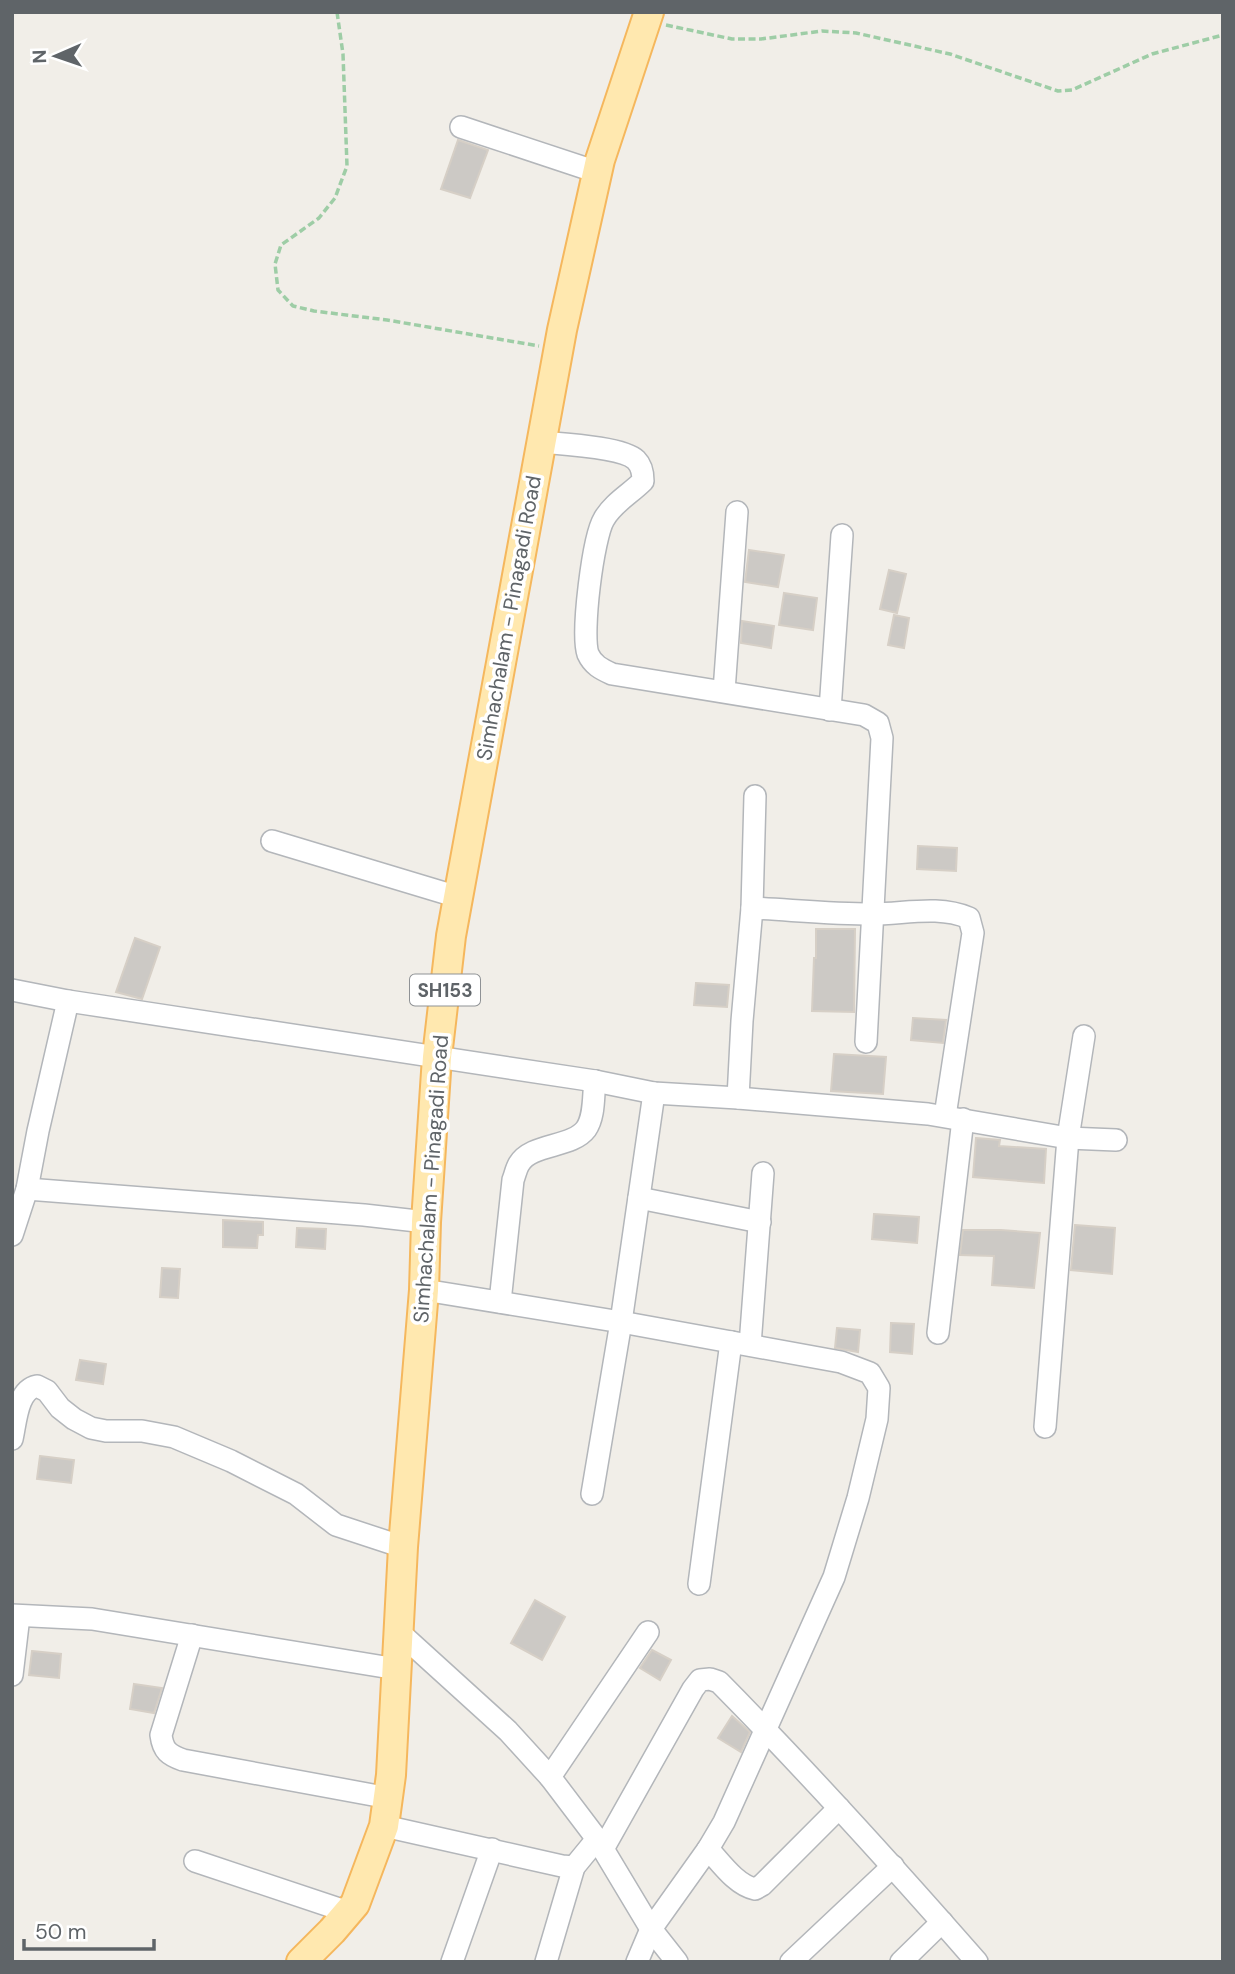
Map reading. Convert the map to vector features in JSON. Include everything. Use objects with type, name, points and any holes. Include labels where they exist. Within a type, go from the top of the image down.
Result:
[{"type":"main road","name":"Simhachalam - Pinagadi Road","points":[[301,1962],[355,1904],[386,1812],[400,1633],[403,1547],[424,1290],[437,1058],[451,936],[558,349],[597,172],[648,16]]},
{"type":"street","points":[[461,127],[597,172]]},
{"type":"street","points":[[541,442],[627,454],[635,459],[643,472],[643,481],[612,508],[602,521],[596,539],[585,643],[593,663],[612,674],[864,715],[878,723],[882,738],[866,1042]]},
{"type":"street","points":[[724,691],[737,512]]},
{"type":"street","points":[[830,710],[842,535]]},
{"type":"street","points":[[738,1098],[752,908],[755,796]]},
{"type":"street","points":[[272,841],[458,897]]},
{"type":"street","points":[[752,908],[873,914],[940,910],[970,918],[974,933],[954,1118],[937,1333]]},
{"type":"street","points":[[12,990],[68,1001],[595,1081],[654,1094],[738,1098],[954,1118],[1068,1138],[1116,1140]]},
{"type":"street","points":[[12,1236],[27,1189],[68,1001]]},
{"type":"street","points":[[1045,1427],[1068,1138],[1084,1036]]},
{"type":"street","points":[[500,1302],[513,1180],[520,1162],[536,1151],[571,1139],[585,1131],[591,1118],[595,1081]]},
{"type":"street","points":[[592,1494],[621,1322],[654,1094]]},
{"type":"street","points":[[699,1584],[760,1222],[763,1173]]},
{"type":"street","points":[[27,1189],[426,1222]]},
{"type":"street","points":[[639,1198],[760,1222]]},
{"type":"street","points":[[424,1290],[841,1362],[870,1373],[879,1388],[877,1419],[858,1497],[834,1577],[724,1822],[708,1849],[650,1929],[637,1962]]},
{"type":"street","points":[[12,1439],[20,1408],[20,1388],[37,1386],[43,1388],[60,1408],[74,1419],[91,1428],[174,1437],[231,1461],[296,1494],[336,1525],[403,1547]]},
{"type":"street","points":[[12,1675],[16,1616],[92,1619],[397,1669]]},
{"type":"street","points":[[550,1777],[648,1632]]},
{"type":"street","points":[[400,1633],[508,1731],[550,1777],[600,1844],[650,1929],[677,1962]]},
{"type":"street","points":[[192,1635],[161,1735],[163,1747],[170,1755],[386,1812],[492,1849],[574,1867]]},
{"type":"street","points":[[546,1962],[574,1867],[600,1844],[693,1689],[700,1680],[710,1679],[719,1682],[766,1730],[893,1866],[977,1962]]},
{"type":"street","points":[[708,1849],[737,1880],[755,1889],[839,1808]]},
{"type":"street","points":[[452,1962],[492,1849]]},
{"type":"street","points":[[195,1861],[348,1912]]},
{"type":"street","points":[[791,1962],[893,1866]]},
{"type":"street","points":[[901,1962],[942,1922]]},
{"type":"path","points":[[337,12],[343,54],[347,166],[335,198],[319,218],[281,245],[275,264],[278,290],[293,306],[314,311],[387,320],[558,349]]},
{"type":"path","points":[[648,16],[732,39],[761,39],[822,31],[856,33],[950,54],[1058,91],[1072,90],[1152,54],[1223,35]]},
{"type":"building","points":[[458,140],[488,150],[470,198],[441,189]]},
{"type":"building","points":[[749,550],[784,555],[778,587],[745,582]]},
{"type":"building","points":[[889,570],[906,574],[897,613],[880,609]]},
{"type":"building","points":[[784,593],[817,598],[813,630],[779,625]]},
{"type":"building","points":[[894,615],[909,618],[904,648],[888,645]]},
{"type":"building","points":[[742,621],[774,626],[771,648],[741,643]]},
{"type":"building","points":[[918,846],[957,848],[956,871],[917,869]]},
{"type":"building","points":[[816,929],[855,929],[854,1012],[812,1011]]},
{"type":"building","points":[[135,938],[160,947],[142,999],[116,992]]},
{"type":"building","points":[[696,983],[729,985],[727,1007],[694,1005]]},
{"type":"building","points":[[913,1018],[946,1020],[943,1043],[911,1040]]},
{"type":"building","points":[[834,1054],[886,1057],[883,1094],[831,1091]]},
{"type":"building","points":[[976,1138],[1000,1140],[999,1146],[1046,1149],[1044,1183],[973,1177]]},
{"type":"building","points":[[874,1214],[919,1217],[917,1243],[872,1239]]},
{"type":"building","points":[[223,1220],[263,1222],[263,1235],[258,1235],[257,1248],[223,1247]]},
{"type":"building","points":[[1075,1225],[1115,1228],[1112,1274],[1071,1270]]},
{"type":"building","points":[[297,1228],[326,1229],[325,1249],[296,1247]]},
{"type":"building","points":[[963,1230],[1040,1233],[1034,1288],[992,1285],[994,1256],[960,1255]]},
{"type":"building","points":[[162,1268],[180,1269],[178,1298],[160,1297]]},
{"type":"building","points":[[891,1323],[914,1324],[912,1354],[890,1352]]},
{"type":"building","points":[[837,1328],[860,1330],[858,1352],[835,1348]]},
{"type":"building","points":[[80,1360],[106,1364],[103,1384],[76,1380]]},
{"type":"building","points":[[40,1456],[74,1460],[71,1483],[37,1479]]},
{"type":"building","points":[[535,1600],[565,1617],[542,1660],[511,1643]]},
{"type":"building","points":[[652,1650],[671,1660],[660,1680],[640,1668]]},
{"type":"building","points":[[32,1651],[61,1654],[59,1678],[29,1675]]},
{"type":"building","points":[[134,1684],[162,1688],[154,1713],[130,1709]]},
{"type":"building","points":[[732,1716],[750,1732],[741,1752],[718,1738]]}]
